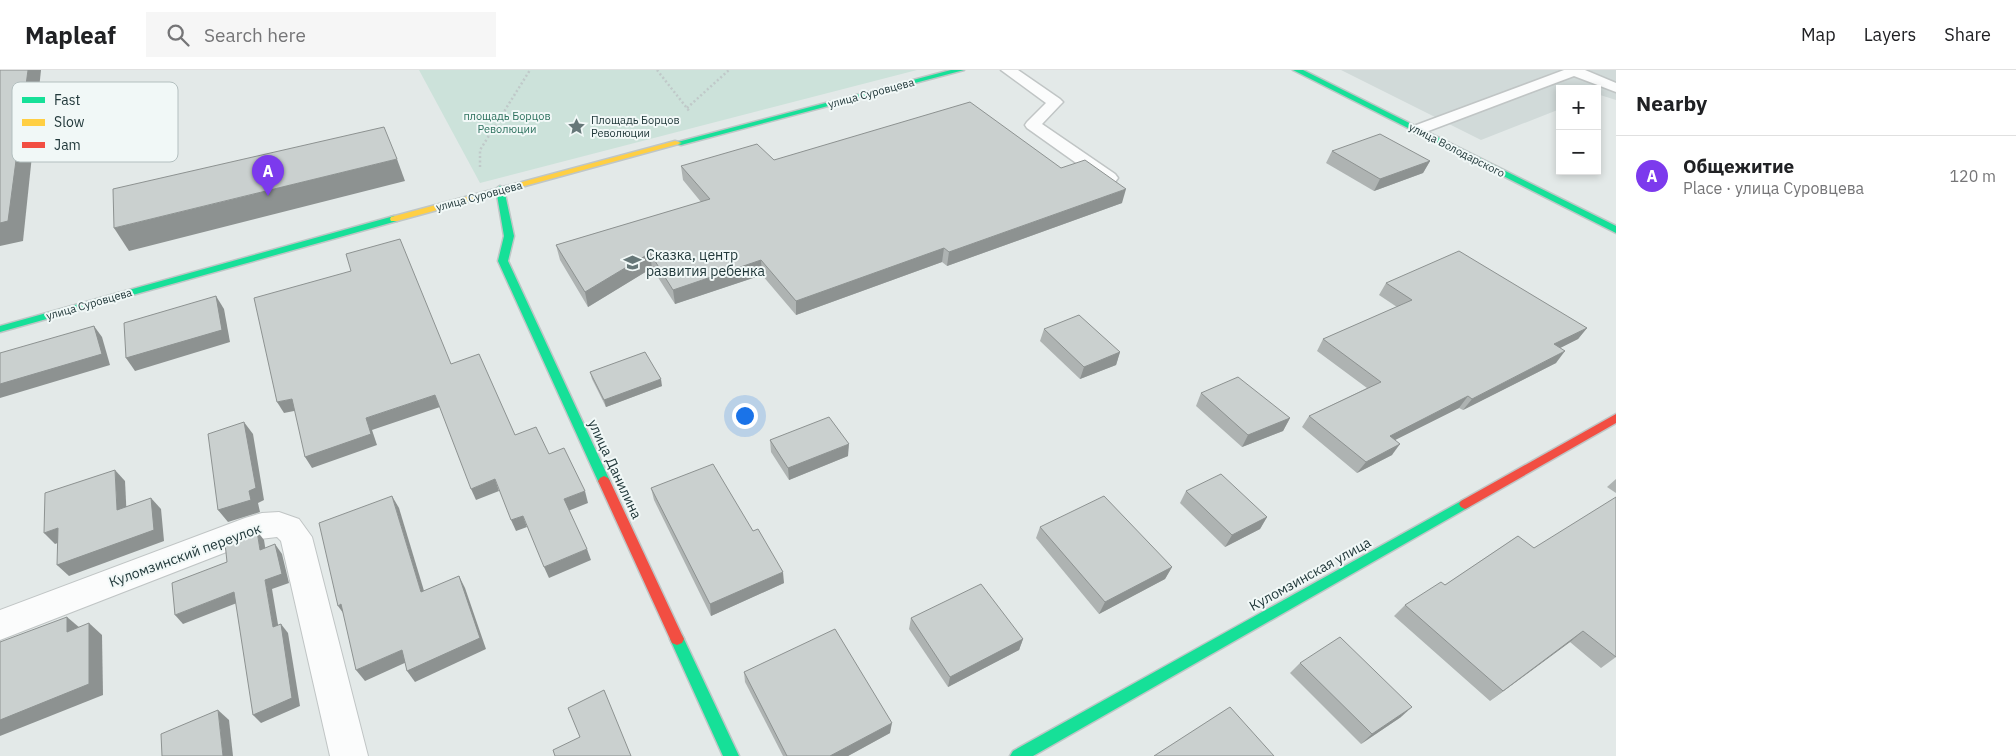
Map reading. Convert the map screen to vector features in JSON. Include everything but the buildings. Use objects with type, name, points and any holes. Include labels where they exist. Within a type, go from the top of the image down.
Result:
[{"type":"street","name":"улица Суровцева","points":[[0,329],[500,190],[960,70]]},
{"type":"street","name":"улица Володарского","points":[[1297,70],[1616,230]]},
{"type":"street","name":"улица Данилина","points":[[500,190],[509,236],[503,261],[731,756]]},
{"type":"street","name":"Куломзинская улица","points":[[1018,756],[1616,418]]},
{"type":"street","name":"Куломзинский переулок","points":[[0,625],[256,527],[282,524],[292,529],[296,538],[349,756]]},
{"type":"lane","points":[[1008,70],[1055,102],[1033,125],[1124,189]]},
{"type":"lane","points":[[1417,130],[1574,71],[1616,88]]},
{"type":"path","points":[[480,175],[480,150],[530,70]]},
{"type":"path","points":[[658,70],[692,114]]},
{"type":"path","points":[[687,108],[729,70]]},
{"type":"shaded area","points":[[1341,70],[1616,70],[1616,100],[1601,95],[1601,85],[1556,85],[1556,111],[1481,140]]},
{"type":"green space","name":"площадь Борцов Революции","points":[[419,70],[917,70],[480,183]]},
{"type":"traffic: fast","points":[[678,143],[960,70]]},
{"type":"traffic: fast","points":[[1297,70],[1616,230]]},
{"type":"traffic: fast","points":[[500,189],[509,236],[503,261],[604,481]]},
{"type":"traffic: fast","points":[[0,329],[394,219]]},
{"type":"traffic: fast","points":[[1018,756],[1465,504]]},
{"type":"traffic: fast","points":[[677,639],[731,756]]},
{"type":"traffic: slow","points":[[394,219],[678,143]]},
{"type":"traffic: jam","points":[[1465,504],[1616,418]]},
{"type":"traffic: jam","points":[[604,481],[677,639]]},
{"type":"place","name":"Площадь Борцов Революции","points":[[577,126]]},
{"type":"place","name":"Общежитие","points":[[268,196]]},
{"type":"place","name":"Сказка, центр развития ребенка","points":[[632,263]]}]
